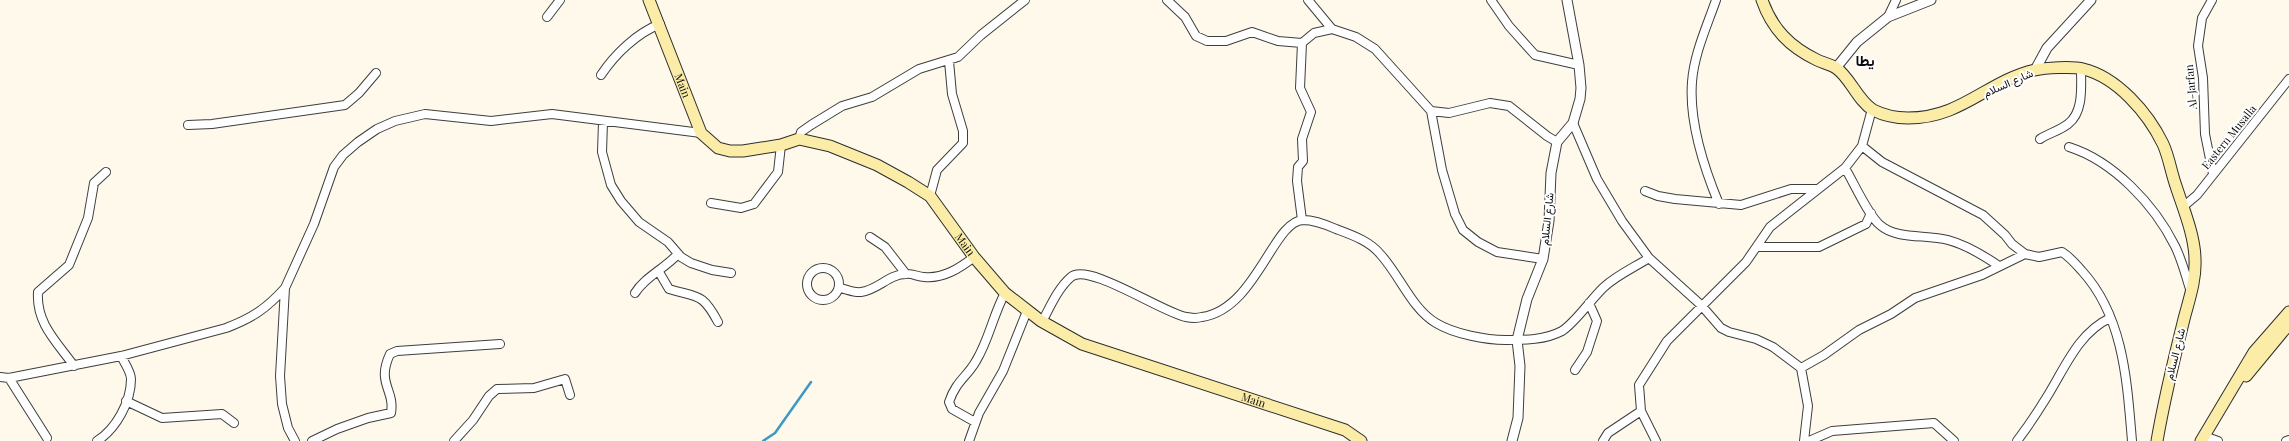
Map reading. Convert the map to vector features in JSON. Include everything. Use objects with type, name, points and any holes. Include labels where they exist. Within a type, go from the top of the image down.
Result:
[{"type":"main road","name":"Main","points":[[649,0],[660,24],[701,133],[718,148],[743,152],[781,145],[799,139],[830,146],[877,165],[930,196],[974,257],[1005,293],[1042,322],[1082,344],[1345,430],[1361,441]]},
{"type":"main road","points":[[1762,0],[1773,26],[1791,45],[1819,61],[1836,68],[1872,109]]},
{"type":"main road","name":"شارع السلام","points":[[1872,109],[1901,118],[1927,118],[1952,111],[1995,86],[2035,70],[2081,68],[2102,76],[2128,96],[2151,123],[2164,145],[2184,206],[2195,259],[2191,293],[2166,390],[2157,441]]},
{"type":"main road","points":[[2203,438],[2232,392],[2254,352],[2289,312]]},
{"type":"main road","points":[[2232,392],[2289,324]]},
{"type":"street","points":[[547,17],[560,0]]},
{"type":"street","points":[[799,139],[801,132],[831,111],[872,97],[919,69],[949,61],[962,54],[981,35],[1025,0]]},
{"type":"street","points":[[1167,0],[1185,17],[1196,36],[1207,41],[1226,41],[1252,32],[1278,41],[1302,43],[1314,34],[1332,29]]},
{"type":"street","points":[[1308,0],[1332,29],[1356,37],[1375,49],[1431,111],[1442,170],[1455,214],[1463,230],[1478,242],[1497,252],[1542,259]]},
{"type":"street","points":[[1491,0],[1509,26],[1535,55],[1579,66]]},
{"type":"street","points":[[1431,111],[1449,113],[1490,103],[1509,106],[1546,136],[1557,142],[1573,123],[1581,88],[1579,66],[1567,0]]},
{"type":"street","points":[[1716,0],[1698,51],[1692,81],[1691,105],[1706,174],[1719,204]]},
{"type":"street","points":[[1888,17],[1896,0]]},
{"type":"street","points":[[1836,68],[1857,42],[1888,17],[1930,0]]},
{"type":"street","points":[[2035,70],[2047,48],[2090,0]]},
{"type":"street","name":"Al-Jarfan","points":[[2212,0],[2202,18],[2198,46],[2203,78],[2205,134],[2213,174]]},
{"type":"street","points":[[601,75],[611,60],[637,37],[660,24]]},
{"type":"street","points":[[1302,43],[1300,88],[1311,112],[1302,139],[1303,161],[1298,167],[1297,180],[1302,220]]},
{"type":"street","points":[[930,196],[937,170],[963,143],[963,131],[952,94],[949,61]]},
{"type":"street","points":[[2040,139],[2049,132],[2067,125],[2076,117],[2080,100],[2081,68]]},
{"type":"street","points":[[188,125],[212,124],[345,105],[359,93],[376,73]]},
{"type":"street","name":"Eastern Musalla","points":[[2184,206],[2197,195],[2289,79]]},
{"type":"street","points":[[1656,441],[1641,410],[1639,385],[1667,341],[1701,304],[1746,262],[1758,247],[1770,227],[1845,168],[1862,146],[1872,109]]},
{"type":"street","points":[[0,377],[9,378],[121,356],[238,324],[269,306],[285,288],[314,224],[334,167],[348,150],[378,129],[395,121],[425,114],[491,121],[552,114],[603,122],[701,133]]},
{"type":"street","points":[[603,122],[602,152],[611,185],[621,201],[639,222],[668,242],[678,254],[691,263],[712,270],[731,273]]},
{"type":"street","points":[[1573,123],[1597,179],[1622,221],[1649,258],[1701,304],[1721,328],[1728,332],[1756,339],[1773,348],[1801,368],[1808,406],[1804,441]]},
{"type":"street","name":"شارع السلام","points":[[1512,441],[1518,418],[1520,366],[1517,340],[1527,299],[1542,259],[1557,142]]},
{"type":"street","points":[[711,203],[741,208],[754,204],[778,172],[781,145]]},
{"type":"street","points":[[1862,146],[1882,162],[1983,214],[2005,235],[2012,244],[2025,254],[2039,257],[2062,252],[2067,255],[2095,286],[2103,298],[2121,348],[2132,441]]},
{"type":"street","points":[[2069,147],[2087,153],[2107,166],[2133,190],[2160,220],[2176,246],[2191,293]]},
{"type":"street","points":[[1845,168],[1871,213],[1881,226],[1891,232],[1936,237],[1953,241],[1979,253],[1999,266]]},
{"type":"street","points":[[74,366],[43,325],[37,303],[38,292],[69,265],[88,218],[94,183],[106,172]]},
{"type":"street","points":[[1645,191],[1676,200],[1741,205],[1791,189],[1818,189]]},
{"type":"street","points":[[1758,247],[1819,247],[1866,224],[1871,213]]},
{"type":"street","points":[[1042,322],[1065,283],[1078,273],[1086,273],[1096,277],[1186,318],[1202,317],[1218,312],[1236,301],[1251,284],[1281,236],[1291,224],[1302,220],[1332,227],[1359,237],[1380,254],[1419,308],[1436,323],[1485,340],[1531,341],[1562,330],[1605,286],[1649,258]]},
{"type":"street","points":[[870,237],[885,247],[906,274]]},
{"type":"street","points":[[635,293],[640,284],[659,272],[678,254]]},
{"type":"street","points":[[1801,368],[1824,355],[1859,330],[1891,314],[1915,298],[1982,275],[2025,254]]},
{"type":"street","points":[[840,288],[860,292],[873,289],[890,278],[906,274],[926,278],[944,275],[961,267],[974,257]]},
{"type":"street","points":[[827,268],[838,275],[840,288],[832,298],[819,300],[809,292],[807,280],[815,269],[827,268]]},
{"type":"street","points":[[659,272],[669,289],[701,297],[711,309],[718,322]]},
{"type":"street","points":[[285,288],[280,376],[282,404],[288,428],[295,441]]},
{"type":"street","points":[[975,422],[952,409],[949,402],[961,379],[975,363],[984,345],[994,313],[1005,293]]},
{"type":"street","points":[[1575,370],[1587,352],[1597,321],[1589,303]]},
{"type":"street","points":[[969,441],[975,422],[1003,371],[1028,311]]},
{"type":"street","points":[[2017,441],[2043,403],[2082,340],[2096,325],[2110,318]]},
{"type":"street","points":[[312,441],[337,429],[368,418],[392,413],[384,377],[385,364],[390,354],[397,351],[500,344]]},
{"type":"street","points":[[97,441],[106,436],[117,421],[126,401],[131,378],[121,356]]},
{"type":"street","points":[[9,378],[47,438]]},
{"type":"street","points":[[454,441],[473,420],[488,396],[497,389],[534,388],[566,379],[570,395]]},
{"type":"street","points":[[126,401],[162,418],[222,414],[234,423]]},
{"type":"street","points":[[1603,441],[1608,433],[1641,410]]},
{"type":"street","points":[[1809,441],[1832,431],[1934,423],[1954,441]]},
{"type":"street","points":[[2203,438],[2218,441]]},
{"type":"waterway","points":[[763,441],[775,433],[811,382]]},
{"type":"district","name":"يطا","points":[[1865,61]]}]
